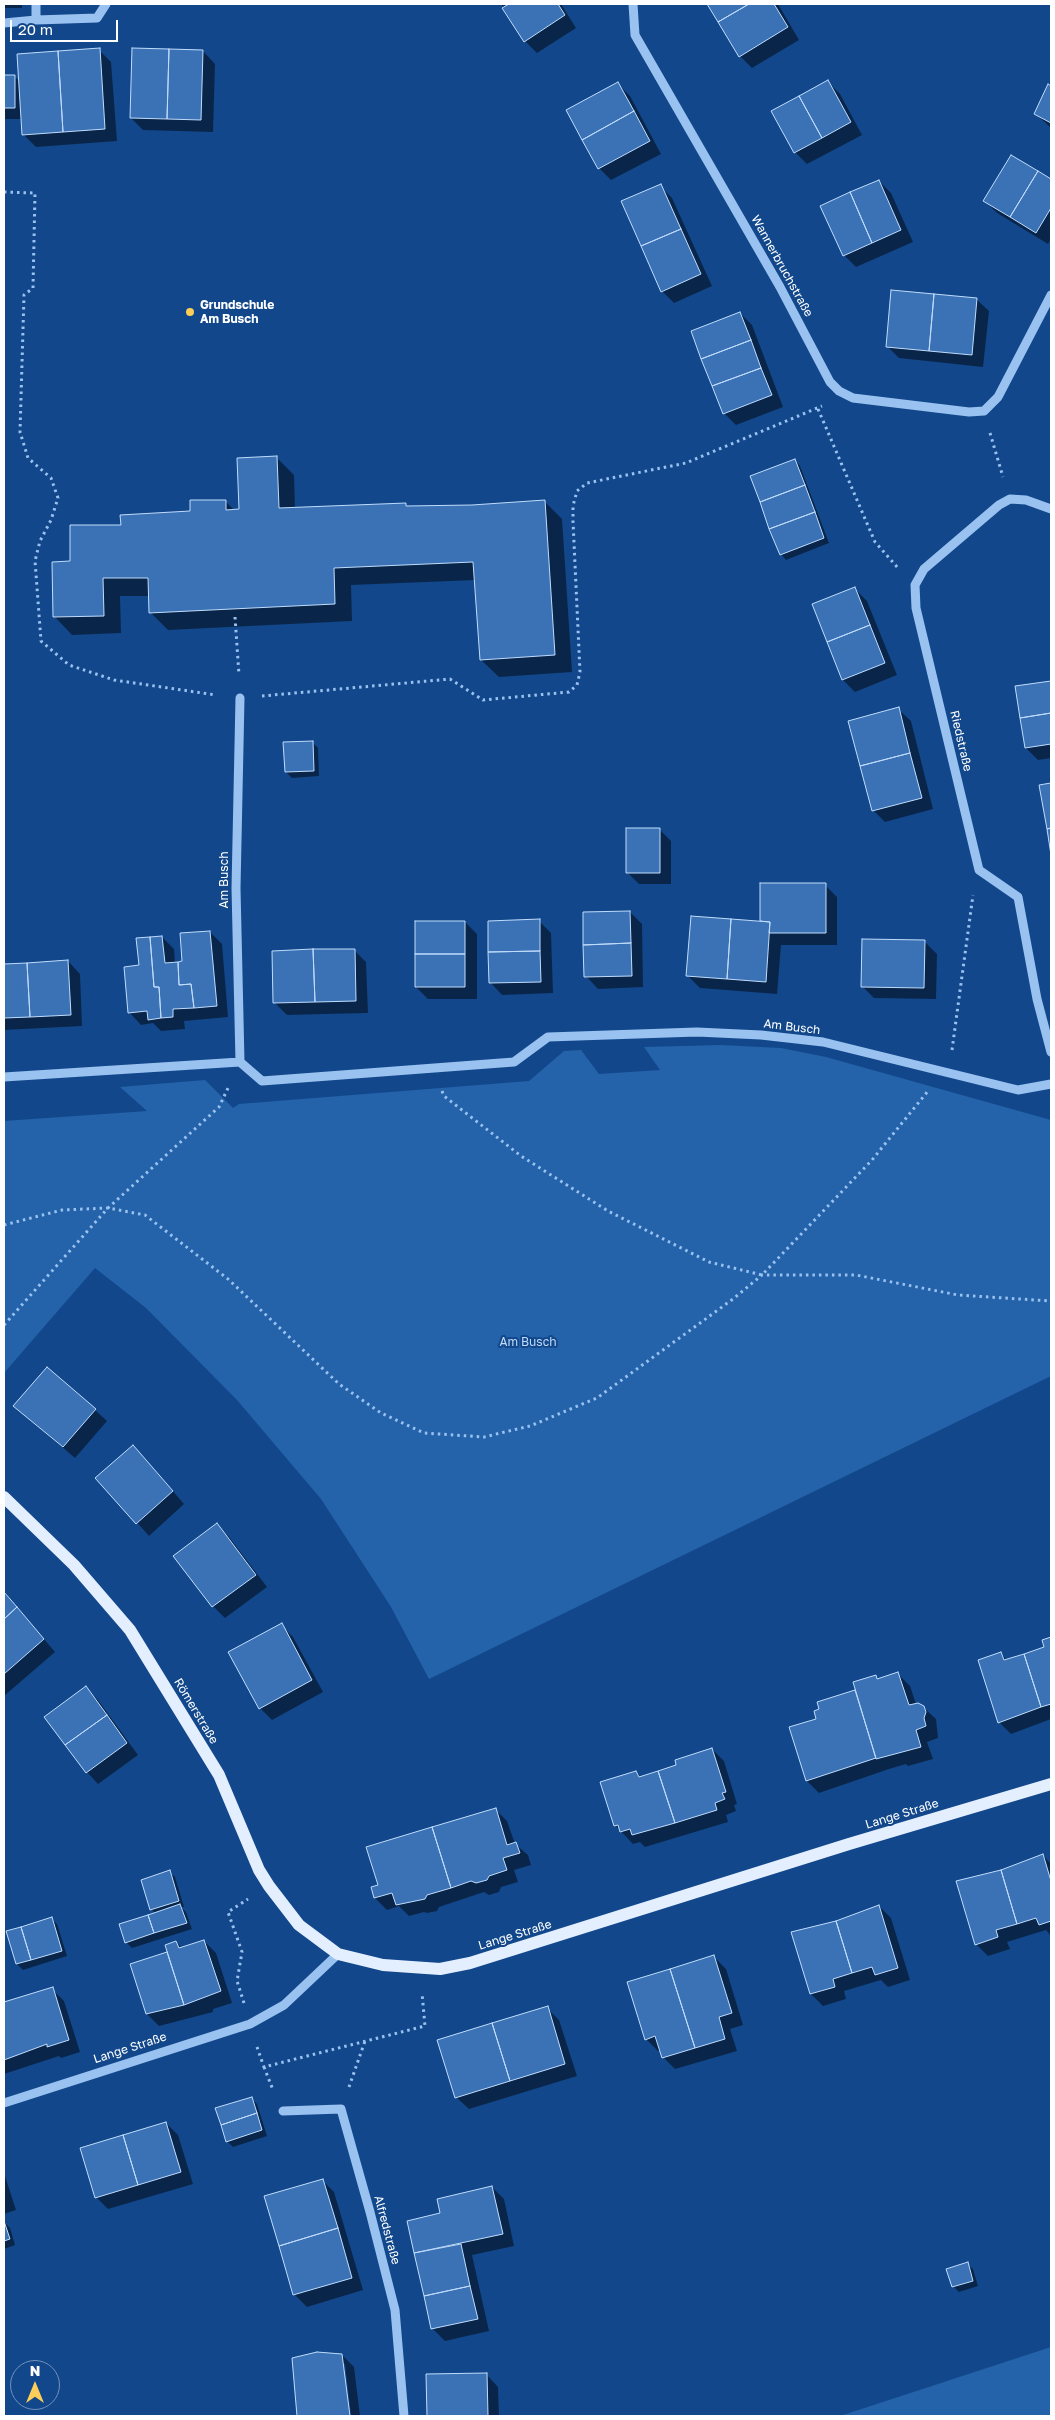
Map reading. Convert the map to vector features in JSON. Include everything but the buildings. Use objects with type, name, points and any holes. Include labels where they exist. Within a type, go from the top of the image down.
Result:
[{"type":"main road","name":"Römerstraße","points":[[4,1497],[74,1565],[130,1630],[219,1775],[260,1870],[269,1886],[299,1925],[338,1954]]},
{"type":"main road","name":"Lange Straße","points":[[338,1954],[383,1965],[440,1969],[470,1963],[849,1844],[1051,1784]]},
{"type":"street","points":[[36,4],[36,20]]},
{"type":"street","points":[[4,23],[97,18],[106,4]]},
{"type":"street","name":"Wannerbruchstraße","points":[[633,4],[635,35],[780,287],[830,382],[839,390]]},
{"type":"street","points":[[839,390],[852,398],[969,412],[984,411],[998,396],[1051,295]]},
{"type":"street","points":[[915,585],[924,569],[1000,505],[1010,499],[1026,500],[1051,509]]},
{"type":"street","name":"Riedstraße","points":[[915,585],[916,608],[979,870]]},
{"type":"street","name":"Am Busch","points":[[240,698],[236,888],[240,1062],[262,1082],[514,1062],[548,1037],[697,1032],[761,1035],[823,1042],[1018,1090],[1051,1084]]},
{"type":"street","points":[[979,870],[1018,897],[1037,999],[1051,1052]]},
{"type":"street","points":[[4,1077],[240,1062]]},
{"type":"street","name":"Lange Straße","points":[[4,2103],[250,2024],[284,2005],[338,1954]]},
{"type":"street","points":[[283,2111],[341,2109]]},
{"type":"street","name":"Alfredstraße","points":[[341,2109],[395,2310],[404,2416]]},
{"type":"path","points":[[4,192],[35,193],[33,288],[24,295],[20,432],[28,458],[51,478],[58,498],[51,520],[40,541],[35,561],[41,642],[69,666],[114,680],[240,698],[450,679],[484,700],[569,692],[577,685],[580,672],[573,521],[573,506],[577,491],[587,483],[686,463],[818,409],[839,390]]},
{"type":"path","points":[[818,409],[875,542],[915,585]]},
{"type":"path","points":[[984,411],[1010,499]]},
{"type":"path","points":[[235,617],[240,698]]},
{"type":"path","points":[[4,1225],[62,1210],[108,1208],[145,1215],[228,1279],[339,1384],[381,1413],[424,1433],[484,1437],[530,1426],[597,1398],[733,1299],[762,1275],[872,1160],[943,1073],[952,1049],[963,977],[973,888],[979,870]]},
{"type":"path","points":[[4,1325],[108,1208],[220,1107],[240,1062]]},
{"type":"path","points":[[433,1069],[444,1096],[521,1156],[608,1211],[708,1262],[762,1275],[856,1275],[958,1294],[1051,1301]]},
{"type":"path","points":[[341,2109],[365,2041]]},
{"type":"green space","name":"Am Busch","points":[[721,1045],[781,1048],[826,1057],[1051,1120],[1051,1376],[429,1679],[391,1607],[321,1499],[237,1400],[146,1308],[95,1268],[4,1373],[4,1121],[147,1111],[120,1087],[205,1080],[233,1108],[239,1104],[529,1081],[564,1051],[581,1050],[599,1074],[660,1070],[644,1047]]},
{"type":"green space","points":[[1051,2347],[1051,2416],[840,2416]]},
{"type":"place","name":"Grundschule Am Busch","points":[[190,312]]}]
